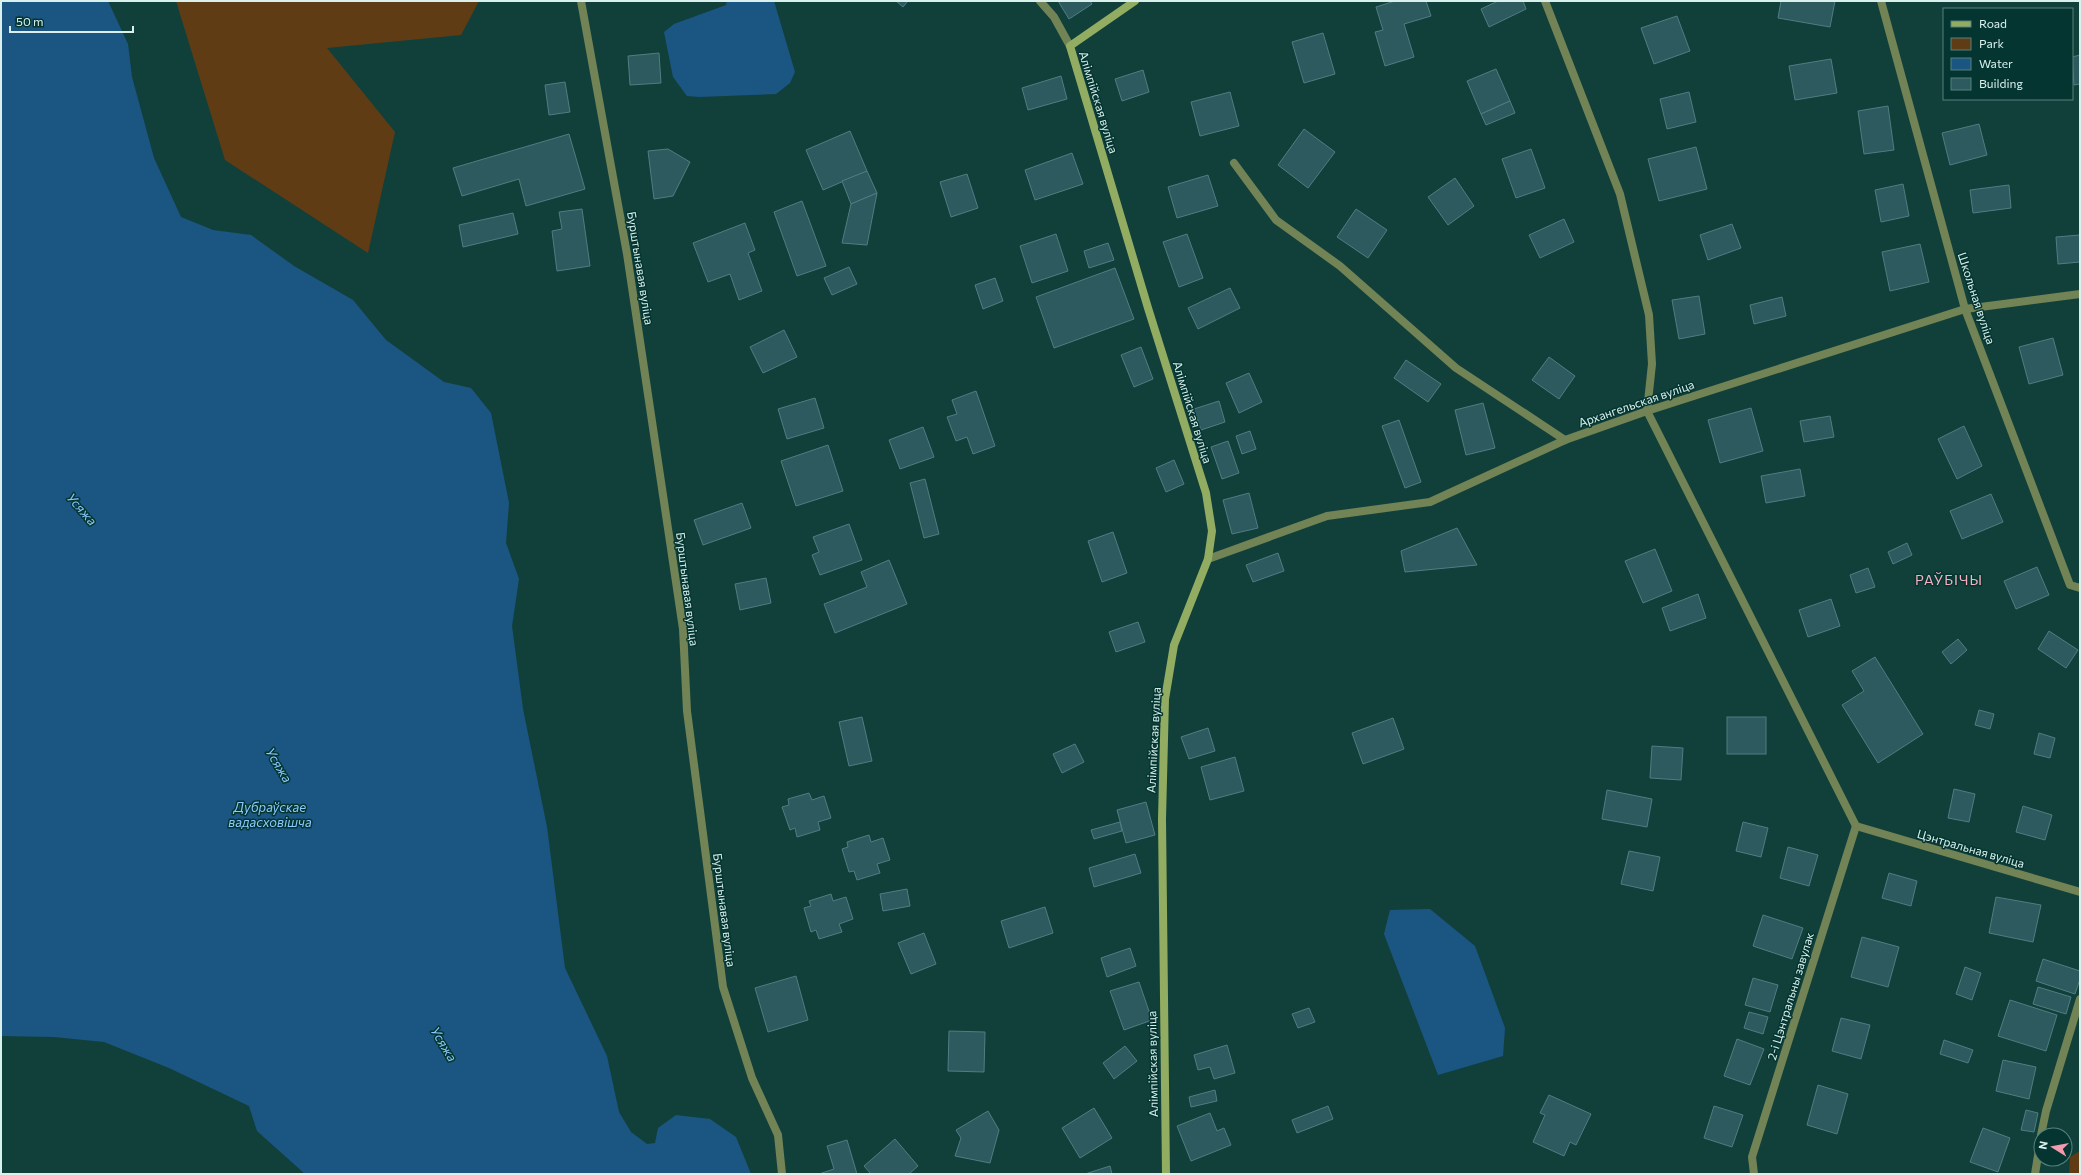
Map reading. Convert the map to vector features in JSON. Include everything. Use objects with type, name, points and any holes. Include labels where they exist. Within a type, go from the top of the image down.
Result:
[{"type":"street","name":"Бурштынавая вуліца","points":[[581,1],[627,254],[682,621],[687,711],[723,987],[752,1078],[778,1135],[782,1174]]},
{"type":"street","points":[[1040,1],[1054,17],[1070,46],[1135,1]]},
{"type":"street","points":[[1545,1],[1620,194],[1649,315],[1652,364],[1647,411],[1856,826]]},
{"type":"street","name":"Школьная вуліца","points":[[1881,1],[1965,309],[2070,585],[2080,588]]},
{"type":"street","name":"Алімпійская вуліца","points":[[1070,46],[1148,308],[1206,493],[1212,531],[1208,559],[1174,645],[1165,699],[1162,819],[1166,1174]]},
{"type":"street","points":[[1234,163],[1276,220],[1340,266],[1456,368],[1565,440]]},
{"type":"street","name":"Архангельская вуліца","points":[[1208,559],[1327,516],[1430,502],[1565,440],[1647,411],[1965,309],[2080,294]]},
{"type":"street","name":"Цэнтральная вуліца","points":[[1856,826],[2080,892]]},
{"type":"street","name":"2-і Цэнтральны завулак","points":[[1754,1174],[1752,1157],[1856,826]]},
{"type":"street","points":[[2043,1127],[2046,1111],[2080,999]]},
{"type":"green space","points":[[176,1],[479,1],[461,35],[327,48],[395,132],[368,253],[225,160]]},
{"type":"green space","points":[[2080,1151],[2080,1174],[2069,1174],[2069,1167],[2073,1167],[2073,1155]]},
{"type":"water","name":"Дубраўскае вадасховішча","points":[[1,1],[108,1],[128,44],[132,77],[154,158],[181,217],[213,230],[251,235],[294,266],[353,300],[386,340],[444,382],[471,388],[491,413],[509,503],[506,543],[519,579],[512,626],[523,709],[547,827],[565,968],[607,1056],[619,1112],[631,1132],[647,1144],[655,1143],[658,1128],[676,1115],[710,1119],[736,1137],[751,1174],[305,1174],[257,1131],[249,1106],[169,1068],[104,1042],[54,1037],[1,1036]]},
{"type":"water","points":[[727,1],[774,1],[795,72],[790,83],[776,94],[699,97],[687,96],[673,77],[664,32],[674,24],[726,5]]},
{"type":"water","points":[[1430,909],[1475,946],[1505,1028],[1503,1056],[1438,1075],[1384,934],[1390,910]]},
{"type":"building","points":[[896,1],[908,1],[903,7]]},
{"type":"building","points":[[1058,1],[1090,1],[1092,4],[1069,19]]},
{"type":"building","points":[[1395,1],[1426,1],[1431,16],[1404,24],[1414,57],[1385,66],[1375,32],[1383,30],[1376,7]]},
{"type":"building","points":[[1498,1],[1523,1],[1526,9],[1489,27],[1481,9]]},
{"type":"building","points":[[1781,1],[1835,1],[1830,27],[1778,18]]},
{"type":"building","points":[[1677,16],[1690,51],[1654,64],[1641,28]]},
{"type":"building","points":[[1323,33],[1335,74],[1304,83],[1292,42]]},
{"type":"building","points":[[659,53],[661,83],[630,85],[628,56]]},
{"type":"building","points":[[2080,55],[2080,84],[2074,85],[2073,71],[2073,57]]},
{"type":"building","points":[[1831,59],[1837,93],[1795,100],[1789,66]]},
{"type":"building","points":[[1496,69],[1510,101],[1481,114],[1467,81]]},
{"type":"building","points":[[1143,70],[1149,92],[1122,101],[1115,79]]},
{"type":"building","points":[[1061,76],[1067,99],[1028,110],[1022,88]]},
{"type":"building","points":[[565,82],[570,112],[549,115],[545,85]]},
{"type":"building","points":[[1230,92],[1239,126],[1200,136],[1191,102]]},
{"type":"building","points":[[1689,92],[1696,122],[1667,129],[1660,99]]},
{"type":"building","points":[[1510,101],[1515,113],[1486,125],[1481,114]]},
{"type":"building","points":[[1888,106],[1894,150],[1864,154],[1858,111]]},
{"type":"building","points":[[1979,124],[1987,155],[1950,165],[1942,133]]},
{"type":"building","points":[[1304,129],[1335,152],[1308,188],[1278,165]]},
{"type":"building","points":[[850,131],[867,171],[823,190],[806,150]]},
{"type":"building","points":[[569,134],[585,189],[526,206],[519,179],[462,196],[453,168]]},
{"type":"building","points":[[1696,147],[1707,189],[1659,201],[1648,159]]},
{"type":"building","points":[[668,149],[690,162],[673,196],[654,199],[648,151]]},
{"type":"building","points":[[1531,149],[1545,188],[1516,198],[1502,159]]},
{"type":"building","points":[[1072,153],[1083,184],[1035,200],[1025,170]]},
{"type":"building","points":[[867,171],[877,193],[851,204],[842,181]]},
{"type":"building","points":[[967,174],[978,208],[951,217],[940,182]]},
{"type":"building","points":[[1208,175],[1218,206],[1177,218],[1168,187]]},
{"type":"building","points":[[1455,178],[1474,206],[1448,225],[1428,197]]},
{"type":"building","points":[[1903,184],[1909,216],[1881,222],[1875,190]]},
{"type":"building","points":[[2009,185],[2011,208],[1973,213],[1970,190]]},
{"type":"building","points":[[877,193],[867,245],[842,243],[851,204]]},
{"type":"building","points":[[802,201],[826,266],[797,276],[774,212]]},
{"type":"building","points":[[582,209],[590,266],[557,271],[552,231],[562,229],[559,212]]},
{"type":"building","points":[[1356,209],[1387,230],[1368,258],[1337,237]]},
{"type":"building","points":[[513,213],[518,234],[463,247],[459,225]]},
{"type":"building","points":[[1564,219],[1574,242],[1540,258],[1529,235]]},
{"type":"building","points":[[745,223],[755,250],[748,253],[762,291],[739,300],[730,274],[708,282],[693,243]]},
{"type":"building","points":[[1732,224],[1741,248],[1708,260],[1700,235]]},
{"type":"building","points":[[1056,234],[1068,271],[1032,283],[1020,246]]},
{"type":"building","points":[[1187,234],[1203,278],[1179,287],[1163,242]]},
{"type":"building","points":[[2080,235],[2080,262],[2058,264],[2056,237]]},
{"type":"building","points":[[1108,243],[1114,260],[1089,268],[1084,251]]},
{"type":"building","points":[[1920,244],[1929,282],[1890,291],[1882,252]]},
{"type":"building","points":[[849,267],[857,284],[832,295],[824,278]]},
{"type":"building","points":[[1115,268],[1134,319],[1054,348],[1036,297]]},
{"type":"building","points":[[995,278],[1003,301],[983,309],[975,285]]},
{"type":"building","points":[[1230,288],[1240,308],[1198,329],[1188,308]]},
{"type":"building","points":[[1699,296],[1705,334],[1679,339],[1672,300]]},
{"type":"building","points":[[1782,297],[1786,316],[1754,324],[1750,305]]},
{"type":"building","points":[[784,330],[797,357],[763,373],[750,347]]},
{"type":"building","points":[[2053,338],[2063,375],[2029,384],[2019,347]]},
{"type":"building","points":[[1141,347],[1153,379],[1134,387],[1121,355]]},
{"type":"building","points":[[1549,357],[1575,376],[1559,399],[1532,380]]},
{"type":"building","points":[[1406,360],[1441,384],[1428,402],[1394,378]]},
{"type":"building","points":[[1249,373],[1262,402],[1239,413],[1226,383]]},
{"type":"building","points":[[976,391],[995,446],[973,454],[967,437],[956,441],[947,417],[957,414],[952,400]]},
{"type":"building","points":[[815,398],[824,428],[787,439],[778,409]]},
{"type":"building","points":[[1219,401],[1225,422],[1201,430],[1194,409]]},
{"type":"building","points":[[1483,403],[1495,448],[1466,455],[1455,410]]},
{"type":"building","points":[[1751,408],[1763,451],[1720,463],[1708,420]]},
{"type":"building","points":[[1830,416],[1834,437],[1804,442],[1800,421]]},
{"type":"building","points":[[1399,420],[1421,482],[1405,488],[1382,426]]},
{"type":"building","points":[[1964,426],[1982,466],[1957,479],[1938,439]]},
{"type":"building","points":[[923,427],[934,457],[900,469],[889,440]]},
{"type":"building","points":[[1250,431],[1256,449],[1242,454],[1236,436]]},
{"type":"building","points":[[1228,441],[1239,473],[1222,479],[1211,447]]},
{"type":"building","points":[[828,445],[843,491],[796,506],[781,461]]},
{"type":"building","points":[[1174,460],[1184,484],[1166,492],[1156,468]]},
{"type":"building","points":[[1800,469],[1805,496],[1766,503],[1761,476]]},
{"type":"building","points":[[925,479],[939,534],[924,538],[910,483]]},
{"type":"building","points":[[1249,493],[1258,528],[1232,534],[1223,500]]},
{"type":"building","points":[[1991,494],[2003,522],[1962,539],[1950,511]]},
{"type":"building","points":[[742,503],[751,528],[703,545],[694,520]]},
{"type":"building","points":[[849,524],[862,560],[820,575],[812,555],[819,552],[813,537]]},
{"type":"building","points":[[1457,528],[1477,565],[1405,572],[1401,551]]},
{"type":"building","points":[[1113,532],[1127,573],[1102,582],[1088,541]]},
{"type":"building","points":[[1907,543],[1912,555],[1893,564],[1888,552]]},
{"type":"building","points":[[1655,549],[1672,591],[1643,603],[1625,561]]},
{"type":"building","points":[[1278,553],[1284,571],[1253,582],[1246,565]]},
{"type":"building","points":[[889,560],[907,604],[835,633],[824,604],[867,587],[861,572]]},
{"type":"building","points":[[2037,567],[2049,595],[2016,609],[2004,581]]},
{"type":"building","points":[[1868,568],[1875,587],[1856,593],[1850,575]]},
{"type":"building","points":[[766,578],[771,603],[740,610],[735,584]]},
{"type":"building","points":[[1698,594],[1706,618],[1670,631],[1662,608]]},
{"type":"building","points":[[1831,599],[1840,626],[1808,637],[1799,610]]},
{"type":"building","points":[[1138,622],[1145,642],[1116,652],[1109,632]]},
{"type":"building","points":[[2049,631],[2078,650],[2066,668],[2038,649]]},
{"type":"building","points":[[1958,639],[1967,650],[1951,664],[1942,652]]},
{"type":"building","points":[[1875,657],[1923,734],[1878,763],[1842,705],[1864,691],[1852,671]]},
{"type":"building","points":[[1979,710],[1994,714],[1990,729],[1975,725]]},
{"type":"building","points":[[862,717],[872,761],[849,766],[839,722]]},
{"type":"building","points":[[1727,717],[1766,717],[1766,754],[1727,754]]},
{"type":"building","points":[[1393,718],[1404,749],[1363,764],[1352,733]]},
{"type":"building","points":[[1208,728],[1215,751],[1189,759],[1181,737]]},
{"type":"building","points":[[2039,733],[2055,738],[2050,758],[2034,754]]},
{"type":"building","points":[[1075,744],[1084,762],[1062,773],[1053,754]]},
{"type":"building","points":[[1652,746],[1683,748],[1681,780],[1650,778]]},
{"type":"building","points":[[1235,757],[1244,791],[1210,800],[1201,767]]},
{"type":"building","points":[[1954,789],[1975,794],[1969,822],[1948,818]]},
{"type":"building","points":[[1607,790],[1652,799],[1647,827],[1602,819]]},
{"type":"building","points":[[809,793],[812,800],[824,796],[831,818],[818,822],[820,830],[797,837],[795,828],[790,830],[782,807],[789,805],[788,799]]},
{"type":"building","points":[[1146,802],[1155,835],[1126,843],[1117,810]]},
{"type":"building","points":[[2023,806],[2052,815],[2045,840],[2016,832]]},
{"type":"building","points":[[1120,822],[1122,831],[1094,839],[1091,830]]},
{"type":"building","points":[[1743,822],[1768,828],[1761,857],[1736,851]]},
{"type":"building","points":[[869,835],[871,842],[883,838],[890,860],[877,864],[880,873],[857,880],[854,871],[849,872],[842,849],[848,847],[847,842]]},
{"type":"building","points":[[1788,847],[1818,855],[1809,886],[1780,878]]},
{"type":"building","points":[[1629,851],[1660,857],[1653,891],[1621,884]]},
{"type":"building","points":[[1135,854],[1141,873],[1094,887],[1089,868]]},
{"type":"building","points":[[1889,873],[1917,881],[1911,906],[1882,898]]},
{"type":"building","points":[[907,889],[910,906],[883,911],[880,894]]},
{"type":"building","points":[[831,894],[833,901],[846,897],[853,919],[839,924],[842,932],[819,939],[816,930],[811,932],[804,908],[811,906],[809,901]]},
{"type":"building","points":[[1996,897],[2041,905],[2033,942],[1989,933]]},
{"type":"building","points":[[1045,907],[1053,933],[1009,948],[1001,921]]},
{"type":"building","points":[[1763,915],[1803,928],[1792,959],[1753,946]]},
{"type":"building","points":[[924,933],[936,964],[911,974],[898,943]]},
{"type":"building","points":[[1862,937],[1899,947],[1888,987],[1851,977]]},
{"type":"building","points":[[1130,948],[1136,966],[1107,977],[1101,958]]},
{"type":"building","points":[[2043,959],[2080,971],[2080,979],[2075,994],[2036,981]]},
{"type":"building","points":[[1965,967],[1981,973],[1972,1000],[1956,994]]},
{"type":"building","points":[[796,976],[808,1020],[768,1032],[755,988]]},
{"type":"building","points":[[1753,978],[1778,985],[1770,1012],[1745,1005]]},
{"type":"building","points":[[1139,982],[1152,1020],[1124,1030],[1110,991]]},
{"type":"building","points":[[2038,987],[2071,997],[2066,1014],[2033,1004]]},
{"type":"building","points":[[2010,1000],[2057,1015],[2046,1051],[1998,1036]]},
{"type":"building","points":[[1309,1008],[1315,1022],[1298,1028],[1292,1014]]},
{"type":"building","points":[[1749,1012],[1768,1017],[1763,1034],[1744,1028]]},
{"type":"building","points":[[1841,1018],[1870,1025],[1861,1059],[1832,1051]]},
{"type":"building","points":[[949,1031],[985,1032],[984,1072],[948,1071]]},
{"type":"building","points":[[1737,1039],[1764,1049],[1750,1085],[1724,1076]]},
{"type":"building","points":[[1944,1040],[1973,1050],[1968,1063],[1940,1054]]},
{"type":"building","points":[[1227,1045],[1235,1073],[1214,1079],[1210,1067],[1198,1070],[1194,1055]]},
{"type":"building","points":[[1125,1046],[1137,1061],[1114,1079],[1103,1063]]},
{"type":"building","points":[[2003,1060],[2036,1067],[2029,1099],[1996,1091]]},
{"type":"building","points":[[1818,1085],[1848,1094],[1837,1134],[1807,1125]]},
{"type":"building","points":[[1215,1090],[1217,1101],[1191,1107],[1189,1097]]},
{"type":"building","points":[[1549,1095],[1591,1114],[1576,1145],[1570,1142],[1564,1156],[1533,1142],[1545,1115],[1540,1113]]},
{"type":"building","points":[[1328,1106],[1333,1119],[1297,1133],[1292,1120]]},
{"type":"building","points":[[1714,1106],[1743,1115],[1732,1147],[1704,1138]]},
{"type":"building","points":[[1094,1108],[1112,1138],[1080,1158],[1062,1128]]},
{"type":"building","points":[[2026,1110],[2038,1113],[2035,1127],[2033,1127],[2033,1132],[2021,1130]]},
{"type":"building","points":[[988,1111],[999,1130],[990,1163],[955,1156],[961,1138],[956,1130]]},
{"type":"building","points":[[1210,1113],[1217,1131],[1224,1128],[1231,1145],[1191,1161],[1177,1126]]},
{"type":"building","points":[[1983,1128],[2010,1138],[1998,1172],[1970,1162]]},
{"type":"building","points":[[895,1139],[918,1166],[909,1174],[871,1174],[864,1166]]},
{"type":"building","points":[[847,1140],[857,1174],[819,1174],[834,1169],[827,1146]]},
{"type":"building","points":[[1110,1166],[1112,1174],[1085,1174]]},
{"type":"district","name":"РАЎБІЧЫ","points":[[1949,579]]},
{"type":"water label","name":"Усяжа","points":[[82,509]]},
{"type":"water label","name":"Усяжа","points":[[279,765]]},
{"type":"water label","name":"Усяжа","points":[[444,1044]]}]
